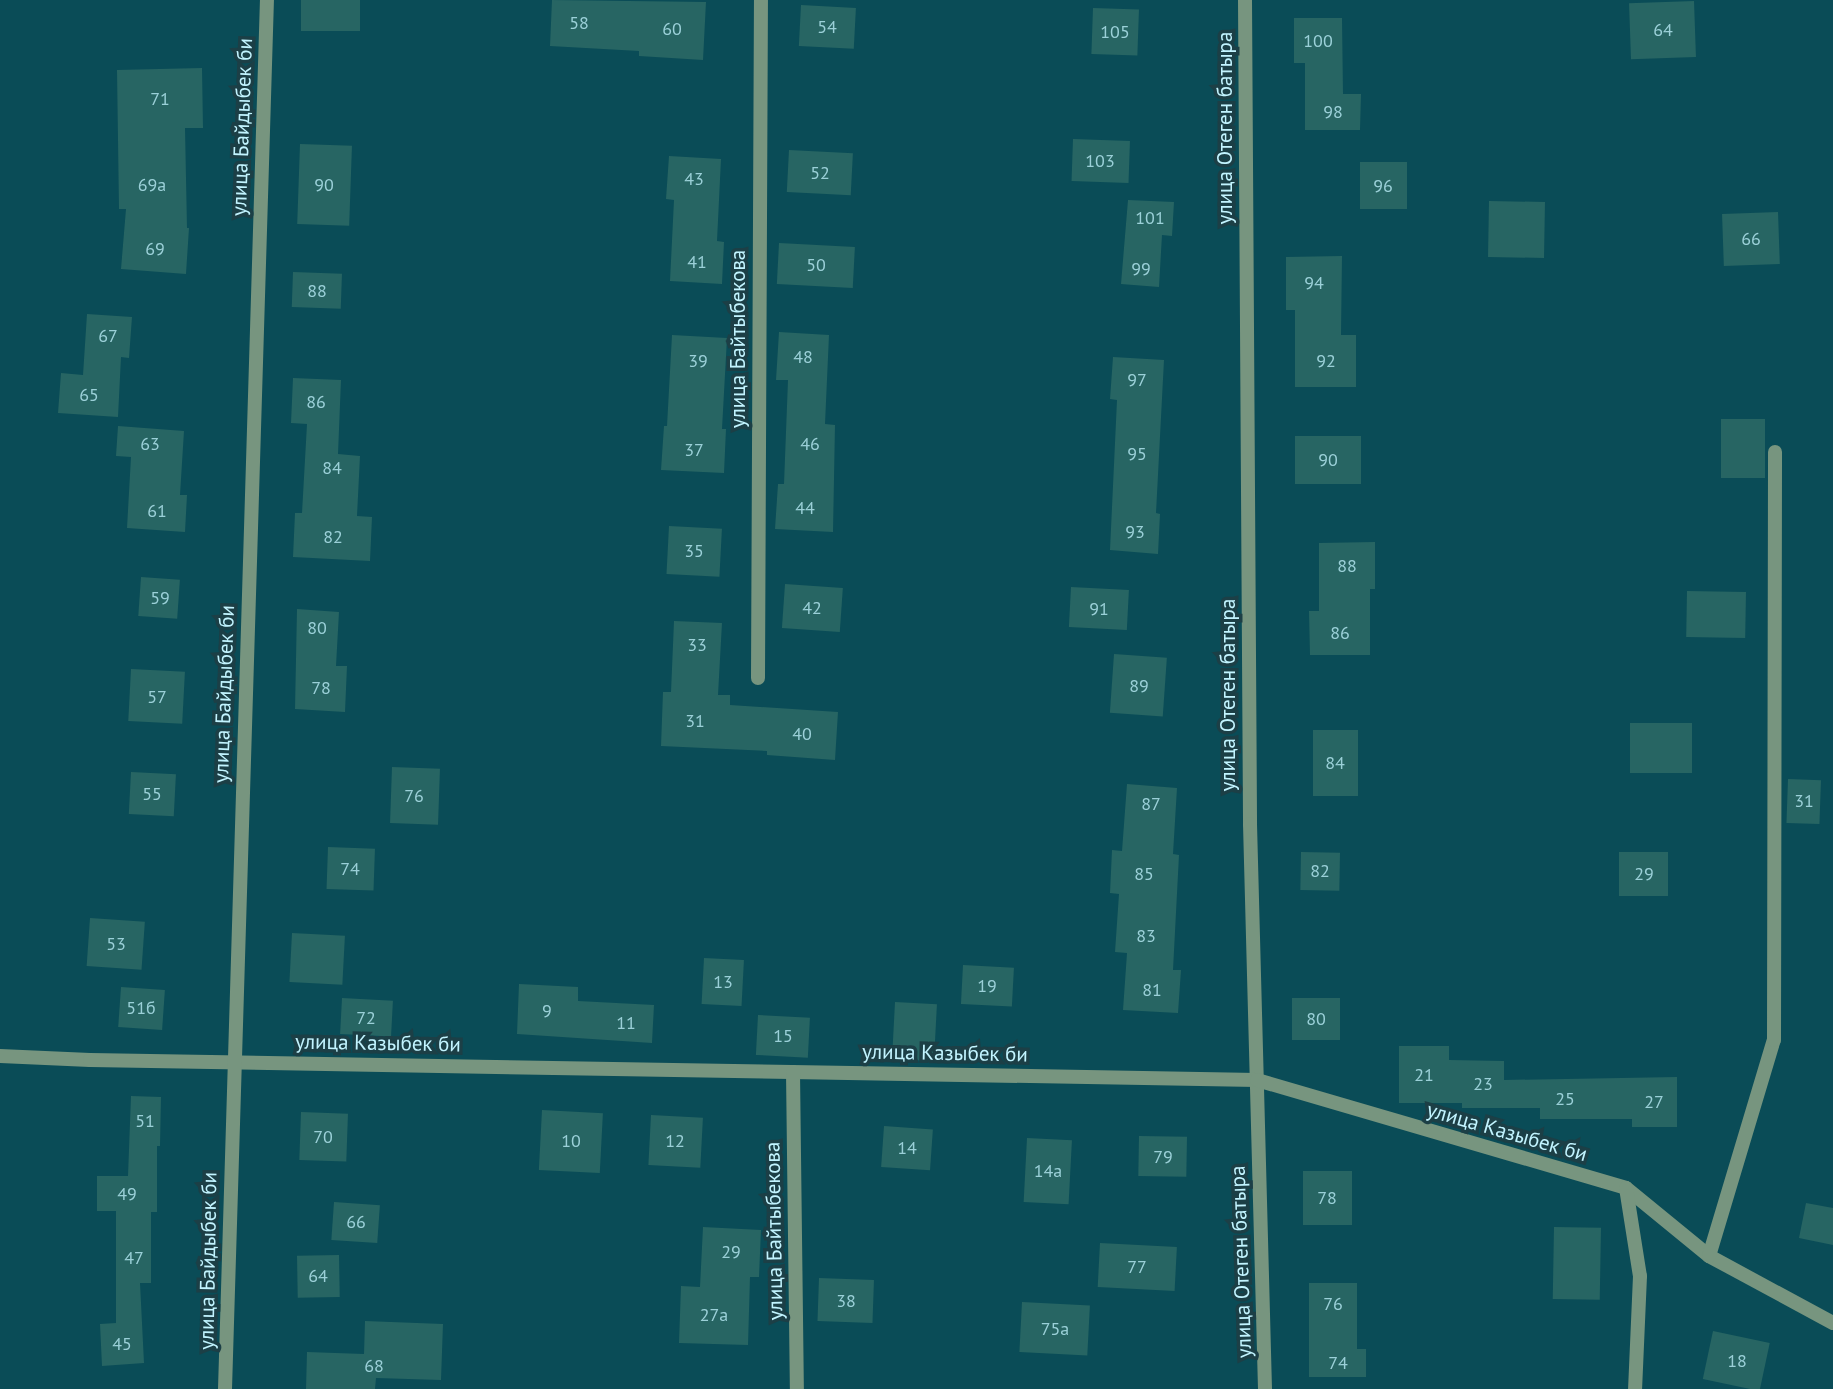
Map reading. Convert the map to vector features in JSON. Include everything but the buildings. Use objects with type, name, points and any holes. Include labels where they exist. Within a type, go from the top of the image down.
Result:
[{"type":"street","name":"улица Байдыбек би","points":[[225,1389],[267,0]]},
{"type":"street","name":"улица Байтыбекова","points":[[758,678],[761,0]]},
{"type":"street","name":"улица Отеген батыра","points":[[1245,0],[1250,824],[1265,1389]]},
{"type":"street","points":[[1709,1256],[1774,1040],[1775,452]]},
{"type":"street","name":"улица Казыбек би","points":[[0,1056],[90,1060],[1257,1080],[1626,1188],[1709,1256],[1833,1323]]},
{"type":"street","name":"улица Байтыбекова","points":[[793,1072],[797,1389]]},
{"type":"street","points":[[1626,1188],[1640,1276],[1635,1389]]}]
